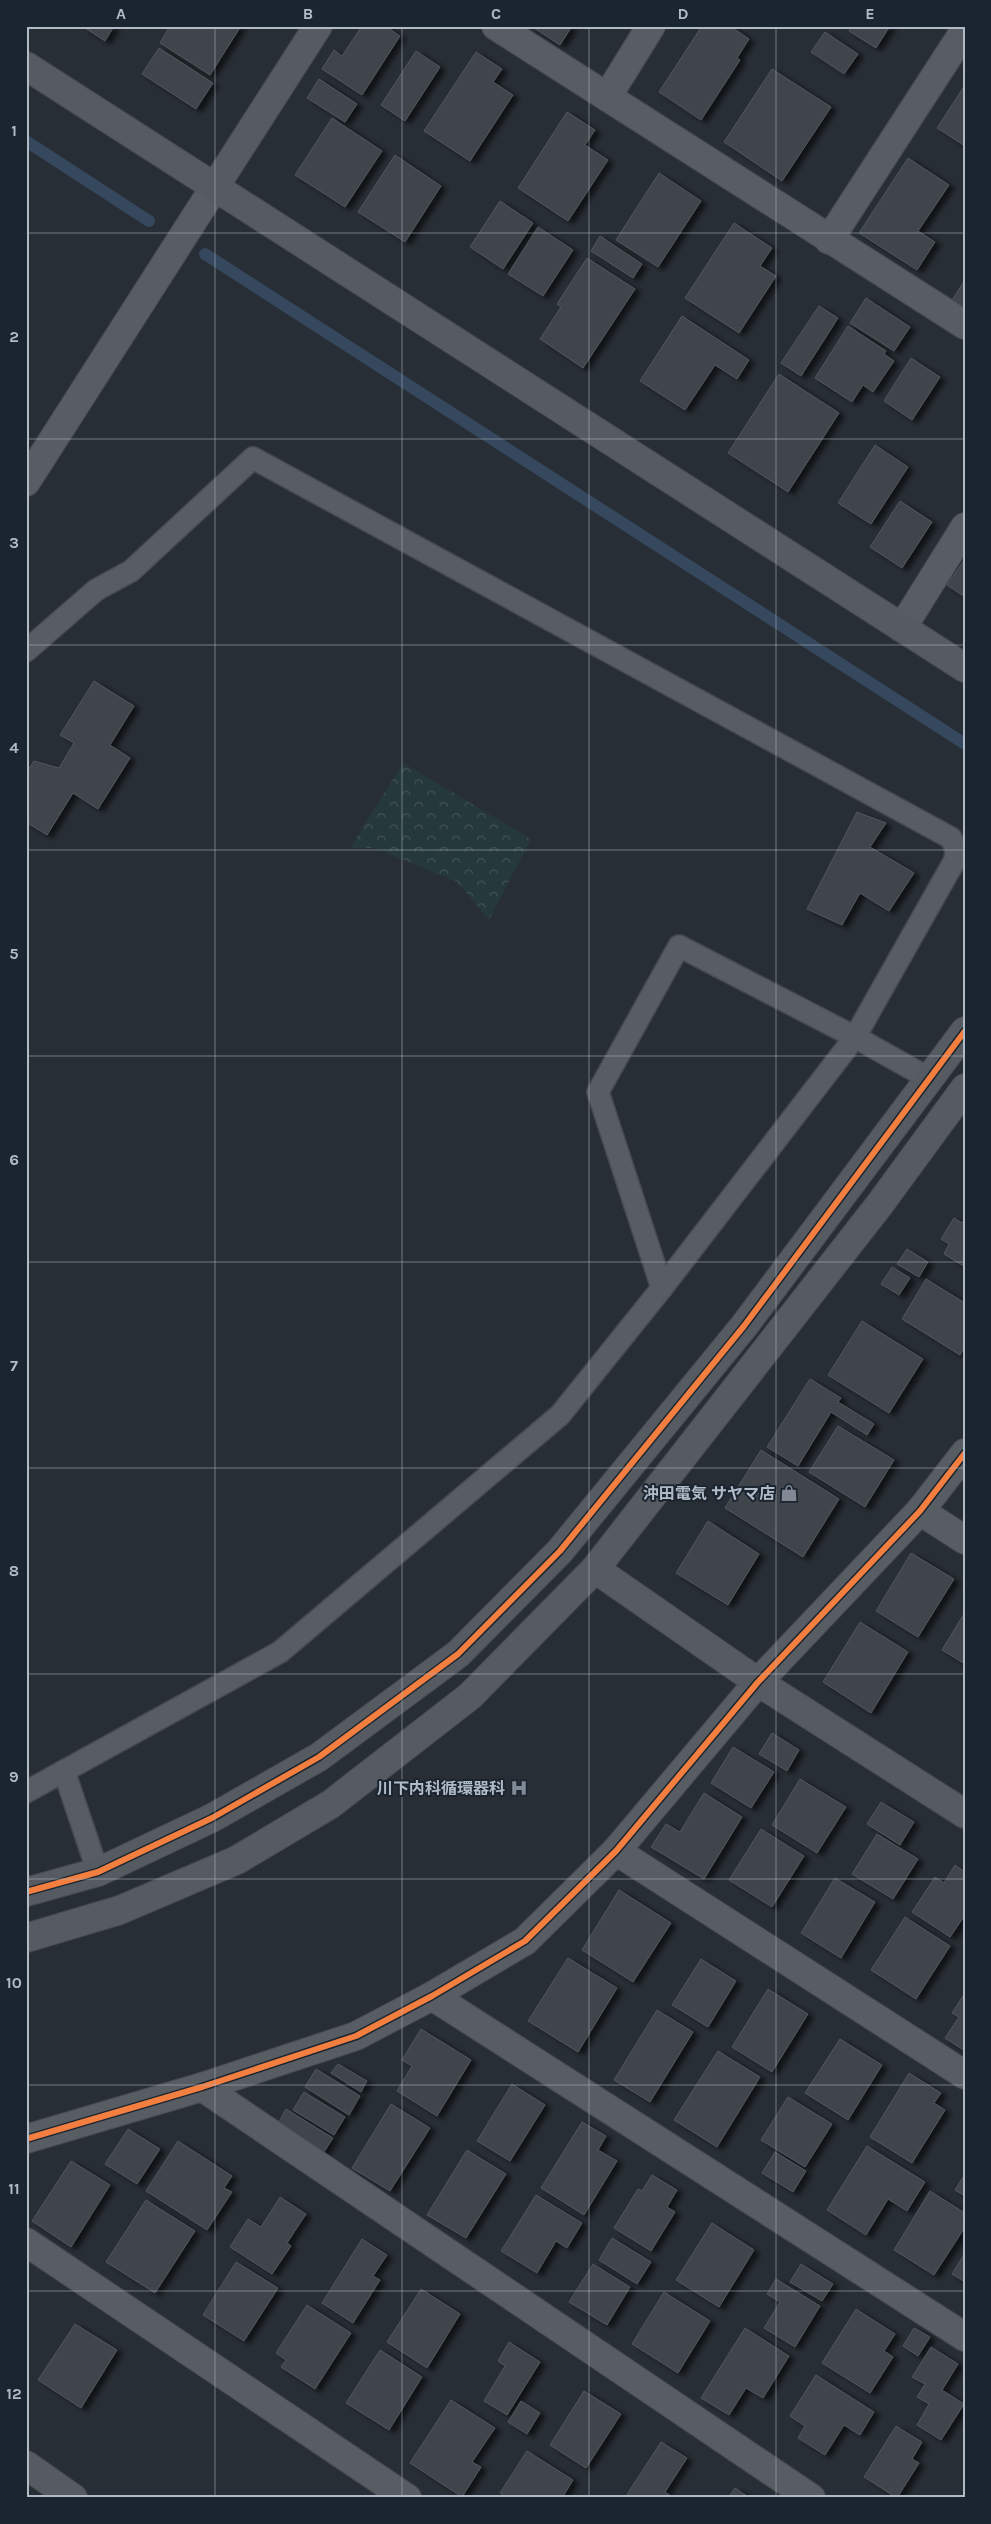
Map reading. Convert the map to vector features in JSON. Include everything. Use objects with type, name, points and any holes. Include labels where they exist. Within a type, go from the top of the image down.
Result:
[{"type":"street","points":[[26,482],[318,26]]},
{"type":"street","points":[[496,26],[965,325]]},
{"type":"street","points":[[607,97],[650,26]]},
{"type":"street","points":[[829,240],[965,30]]},
{"type":"street","points":[[26,66],[965,668]]},
{"type":"street","points":[[902,628],[965,527]]},
{"type":"street","points":[[26,1892],[98,1872],[212,1818],[319,1757],[458,1654],[560,1551],[744,1326],[965,1031]]},
{"type":"street","points":[[26,1938],[120,1910],[237,1860],[331,1804],[470,1696],[595,1569],[880,1204],[965,1088]]},
{"type":"street","points":[[26,2138],[202,2087],[356,2036],[432,1996],[525,1941],[616,1850],[758,1682],[920,1511],[965,1453]]},
{"type":"street","points":[[920,1511],[965,1540]]},
{"type":"street","points":[[595,1569],[758,1682],[965,1814]]},
{"type":"street","points":[[616,1850],[965,2075]]},
{"type":"street","points":[[432,1996],[965,2337]]},
{"type":"street","points":[[202,2087],[811,2498]]},
{"type":"street","points":[[26,2242],[407,2498]]},
{"type":"street","points":[[26,2465],[74,2498]]},
{"type":"lane","points":[[26,651],[96,590],[131,571],[253,458],[951,838],[956,848],[955,860],[855,1037],[662,1288],[560,1415],[280,1652],[26,1792]]},
{"type":"lane","points":[[662,1288],[598,1092],[679,946],[855,1037],[930,1079]]},
{"type":"lane","points":[[64,1771],[98,1872]]},
{"type":"green space","points":[[403,763],[531,839],[489,920],[457,882],[375,848],[350,848]]},
{"type":"building","points":[[82,26],[114,26],[105,41]]},
{"type":"building","points":[[170,26],[241,26],[210,75],[160,43]]},
{"type":"building","points":[[362,26],[385,26],[400,36],[362,95],[322,69],[334,50],[342,56]]},
{"type":"building","points":[[531,26],[572,26],[560,45]]},
{"type":"building","points":[[702,26],[730,26],[749,39],[737,58],[740,60],[701,120],[659,92]]},
{"type":"building","points":[[852,26],[890,26],[876,48],[849,31]]},
{"type":"building","points":[[825,32],[858,54],[844,74],[811,52]]},
{"type":"building","points":[[159,48],[213,83],[196,109],[142,74]]},
{"type":"building","points":[[416,51],[440,67],[405,121],[381,105]]},
{"type":"building","points":[[476,52],[502,69],[493,82],[513,95],[470,161],[424,131]]},
{"type":"building","points":[[772,69],[831,107],[782,181],[724,142]]},
{"type":"building","points":[[319,79],[357,104],[345,122],[307,98]]},
{"type":"building","points":[[965,85],[965,146],[937,128]]},
{"type":"building","points":[[567,112],[595,130],[585,145],[608,160],[568,221],[518,188]]},
{"type":"building","points":[[332,118],[382,151],[345,207],[295,175]]},
{"type":"building","points":[[395,155],[441,186],[405,242],[358,212]]},
{"type":"building","points":[[908,158],[949,185],[918,231],[935,242],[917,270],[859,233]]},
{"type":"building","points":[[659,173],[701,201],[658,267],[616,240]]},
{"type":"building","points":[[500,201],[533,223],[503,269],[470,247]]},
{"type":"building","points":[[734,223],[772,248],[760,266],[776,276],[739,333],[685,298]]},
{"type":"building","points":[[538,227],[573,250],[543,296],[508,274]]},
{"type":"building","points":[[600,236],[642,264],[633,278],[591,251]]},
{"type":"building","points":[[587,258],[635,289],[583,368],[540,339],[561,307],[557,304]]},
{"type":"building","points":[[965,280],[965,308],[952,300]]},
{"type":"building","points":[[866,298],[910,327],[894,351],[850,323]]},
{"type":"building","points":[[819,306],[838,318],[801,376],[781,363]]},
{"type":"building","points":[[682,316],[749,360],[737,379],[715,365],[685,410],[640,381]]},
{"type":"building","points":[[848,326],[886,351],[884,354],[894,361],[873,392],[863,385],[852,402],[815,378]]},
{"type":"building","points":[[911,358],[940,377],[912,420],[884,401]]},
{"type":"building","points":[[779,374],[839,413],[788,492],[728,453]]},
{"type":"building","points":[[875,445],[908,467],[871,524],[838,503]]},
{"type":"building","points":[[900,501],[932,522],[902,568],[870,547]]},
{"type":"building","points":[[965,559],[965,597],[947,585]]},
{"type":"building","points":[[94,681],[134,706],[110,745],[130,758],[98,809],[73,793],[47,835],[26,822],[26,773],[34,761],[59,768],[74,743],[60,735]]},
{"type":"building","points":[[857,812],[886,823],[870,847],[914,873],[889,911],[860,893],[842,925],[807,909]]},
{"type":"building","points":[[954,1218],[962,1223],[965,1219],[965,1267],[944,1254],[949,1244],[941,1239]]},
{"type":"building","points":[[907,1249],[928,1262],[919,1277],[897,1264]]},
{"type":"building","points":[[892,1267],[910,1278],[899,1295],[881,1284]]},
{"type":"building","points":[[926,1279],[965,1303],[965,1347],[960,1355],[902,1319]]},
{"type":"building","points":[[862,1321],[923,1359],[889,1413],[828,1375]]},
{"type":"building","points":[[810,1379],[841,1398],[838,1402],[874,1424],[867,1435],[831,1412],[798,1466],[767,1447]]},
{"type":"building","points":[[838,1426],[894,1460],[865,1507],[809,1472]]},
{"type":"building","points":[[761,1450],[839,1499],[803,1557],[725,1508]]},
{"type":"building","points":[[708,1521],[759,1554],[728,1605],[676,1573]]},
{"type":"building","points":[[911,1553],[954,1579],[918,1637],[876,1611]]},
{"type":"building","points":[[965,1612],[965,1664],[942,1650]]},
{"type":"building","points":[[860,1622],[908,1652],[871,1713],[823,1682]]},
{"type":"building","points":[[772,1733],[799,1750],[787,1771],[759,1754]]},
{"type":"building","points":[[733,1747],[774,1772],[751,1808],[711,1783]]},
{"type":"building","points":[[800,1779],[846,1807],[817,1853],[772,1825]]},
{"type":"building","points":[[704,1793],[742,1817],[704,1879],[651,1847],[666,1824],[680,1832]]},
{"type":"building","points":[[881,1802],[914,1822],[900,1845],[867,1824]]},
{"type":"building","points":[[761,1829],[804,1856],[772,1907],[729,1880]]},
{"type":"building","points":[[877,1834],[918,1859],[893,1899],[852,1874]]},
{"type":"building","points":[[955,1865],[965,1872],[965,1915],[950,1937],[912,1912],[935,1877],[944,1883]]},
{"type":"building","points":[[835,1878],[875,1902],[841,1958],[801,1933]]},
{"type":"building","points":[[619,1890],[671,1923],[633,1982],[582,1950]]},
{"type":"building","points":[[905,1917],[950,1946],[916,1999],[871,1970]]},
{"type":"building","points":[[568,1958],[617,1988],[578,2052],[528,2021]]},
{"type":"building","points":[[701,1959],[736,1981],[708,2027],[672,2005]]},
{"type":"building","points":[[768,1989],[808,2014],[772,2072],[732,2047]]},
{"type":"building","points":[[965,1993],[965,2051],[945,2038],[959,2017],[952,2013]]},
{"type":"building","points":[[657,2010],[693,2032],[650,2102],[614,2080]]},
{"type":"building","points":[[421,2029],[471,2060],[437,2116],[397,2091],[412,2066],[402,2060]]},
{"type":"building","points":[[840,2039],[882,2065],[848,2120],[805,2093]]},
{"type":"building","points":[[718,2051],[760,2077],[717,2147],[674,2120]]},
{"type":"building","points":[[338,2064],[367,2081],[361,2092],[331,2073]]},
{"type":"building","points":[[316,2069],[360,2096],[349,2115],[305,2087]]},
{"type":"building","points":[[909,2073],[941,2093],[934,2103],[945,2110],[912,2163],[870,2137]]},
{"type":"building","points":[[512,2084],[545,2105],[510,2161],[477,2141]]},
{"type":"building","points":[[304,2092],[345,2117],[334,2135],[293,2110]]},
{"type":"building","points":[[788,2097],[832,2124],[805,2167],[761,2140]]},
{"type":"building","points":[[391,2104],[430,2128],[390,2191],[352,2168]]},
{"type":"building","points":[[286,2109],[333,2138],[322,2155],[276,2127]]},
{"type":"building","points":[[582,2122],[606,2136],[598,2150],[617,2161],[584,2215],[541,2188]]},
{"type":"building","points":[[128,2129],[160,2149],[137,2184],[105,2164]]},
{"type":"building","points":[[178,2141],[232,2176],[224,2188],[232,2192],[207,2230],[146,2191]]},
{"type":"building","points":[[867,2146],[925,2182],[907,2211],[888,2199],[866,2235],[827,2210]]},
{"type":"building","points":[[467,2150],[506,2174],[466,2238],[427,2215]]},
{"type":"building","points":[[775,2152],[806,2171],[793,2192],[762,2173]]},
{"type":"building","points":[[71,2161],[110,2185],[71,2247],[32,2221]]},
{"type":"building","points":[[965,2174],[965,2196],[955,2190]]},
{"type":"building","points":[[652,2175],[677,2190],[667,2207],[675,2212],[651,2251],[614,2228],[638,2189],[642,2191]]},
{"type":"building","points":[[930,2191],[965,2213],[965,2227],[934,2275],[894,2250]]},
{"type":"building","points":[[536,2195],[582,2223],[567,2248],[556,2241],[537,2273],[501,2251]]},
{"type":"building","points":[[280,2197],[306,2214],[287,2243],[291,2246],[272,2274],[230,2247],[248,2219],[261,2227]]},
{"type":"building","points":[[146,2200],[195,2231],[155,2293],[106,2262]]},
{"type":"building","points":[[712,2223],[754,2250],[719,2307],[676,2280]]},
{"type":"building","points":[[612,2238],[651,2262],[637,2284],[599,2260]]},
{"type":"building","points":[[362,2239],[387,2255],[373,2276],[380,2280],[353,2323],[322,2303]]},
{"type":"building","points":[[965,2253],[965,2282],[952,2274]]},
{"type":"building","points":[[236,2262],[278,2288],[244,2341],[203,2315]]},
{"type":"building","points":[[593,2264],[630,2287],[607,2325],[569,2302]]},
{"type":"building","points":[[801,2264],[833,2284],[822,2301],[790,2282]]},
{"type":"building","points":[[776,2279],[820,2306],[795,2347],[764,2328],[780,2302],[767,2294]]},
{"type":"building","points":[[421,2289],[460,2314],[427,2368],[387,2342]]},
{"type":"building","points":[[664,2292],[710,2321],[678,2373],[632,2344]]},
{"type":"building","points":[[307,2305],[351,2333],[315,2389],[281,2367],[286,2360],[276,2353]]},
{"type":"building","points":[[856,2309],[895,2334],[884,2351],[893,2357],[870,2393],[822,2363]]},
{"type":"building","points":[[75,2324],[117,2350],[81,2408],[38,2380]]},
{"type":"building","points":[[745,2328],[789,2356],[763,2398],[746,2388],[729,2415],[701,2398]]},
{"type":"building","points":[[914,2328],[930,2337],[918,2356],[903,2346]]},
{"type":"building","points":[[509,2342],[540,2362],[507,2415],[484,2401],[505,2366],[498,2361]]},
{"type":"building","points":[[931,2347],[958,2364],[942,2390],[964,2404],[941,2440],[917,2425],[929,2404],[917,2397],[925,2384],[912,2377]]},
{"type":"building","points":[[380,2350],[422,2377],[389,2430],[346,2403]]},
{"type":"building","points":[[816,2375],[874,2412],[860,2435],[844,2425],[825,2455],[798,2438],[805,2426],[790,2416]]},
{"type":"building","points":[[584,2391],[621,2414],[586,2468],[550,2445]]},
{"type":"building","points":[[451,2400],[495,2428],[472,2462],[481,2467],[462,2497],[410,2463]]},
{"type":"building","points":[[521,2401],[540,2413],[527,2434],[508,2422]]},
{"type":"building","points":[[896,2426],[922,2442],[912,2459],[919,2463],[897,2498],[864,2477]]},
{"type":"building","points":[[661,2442],[687,2458],[665,2492],[674,2498],[629,2498],[626,2496]]},
{"type":"building","points":[[527,2451],[573,2480],[562,2498],[507,2498],[500,2493]]},
{"type":"building","points":[[735,2488],[750,2498],[728,2498]]},
{"type":"waterway","points":[[26,141],[149,221]]},
{"type":"waterway","points":[[205,254],[965,744]]},
{"type":"cycle path","points":[[26,1892],[98,1872],[212,1818],[319,1757],[458,1654],[560,1551],[744,1326],[965,1031]]},
{"type":"cycle path","points":[[26,2139],[202,2087],[356,2036],[432,1996],[525,1941],[616,1851],[758,1682],[920,1511],[965,1453]]},
{"type":"place","name":"沖田電気 サヤマ店","points":[[789,1493]]},
{"type":"place","name":"川下内科循環器科","points":[[519,1788]]}]
